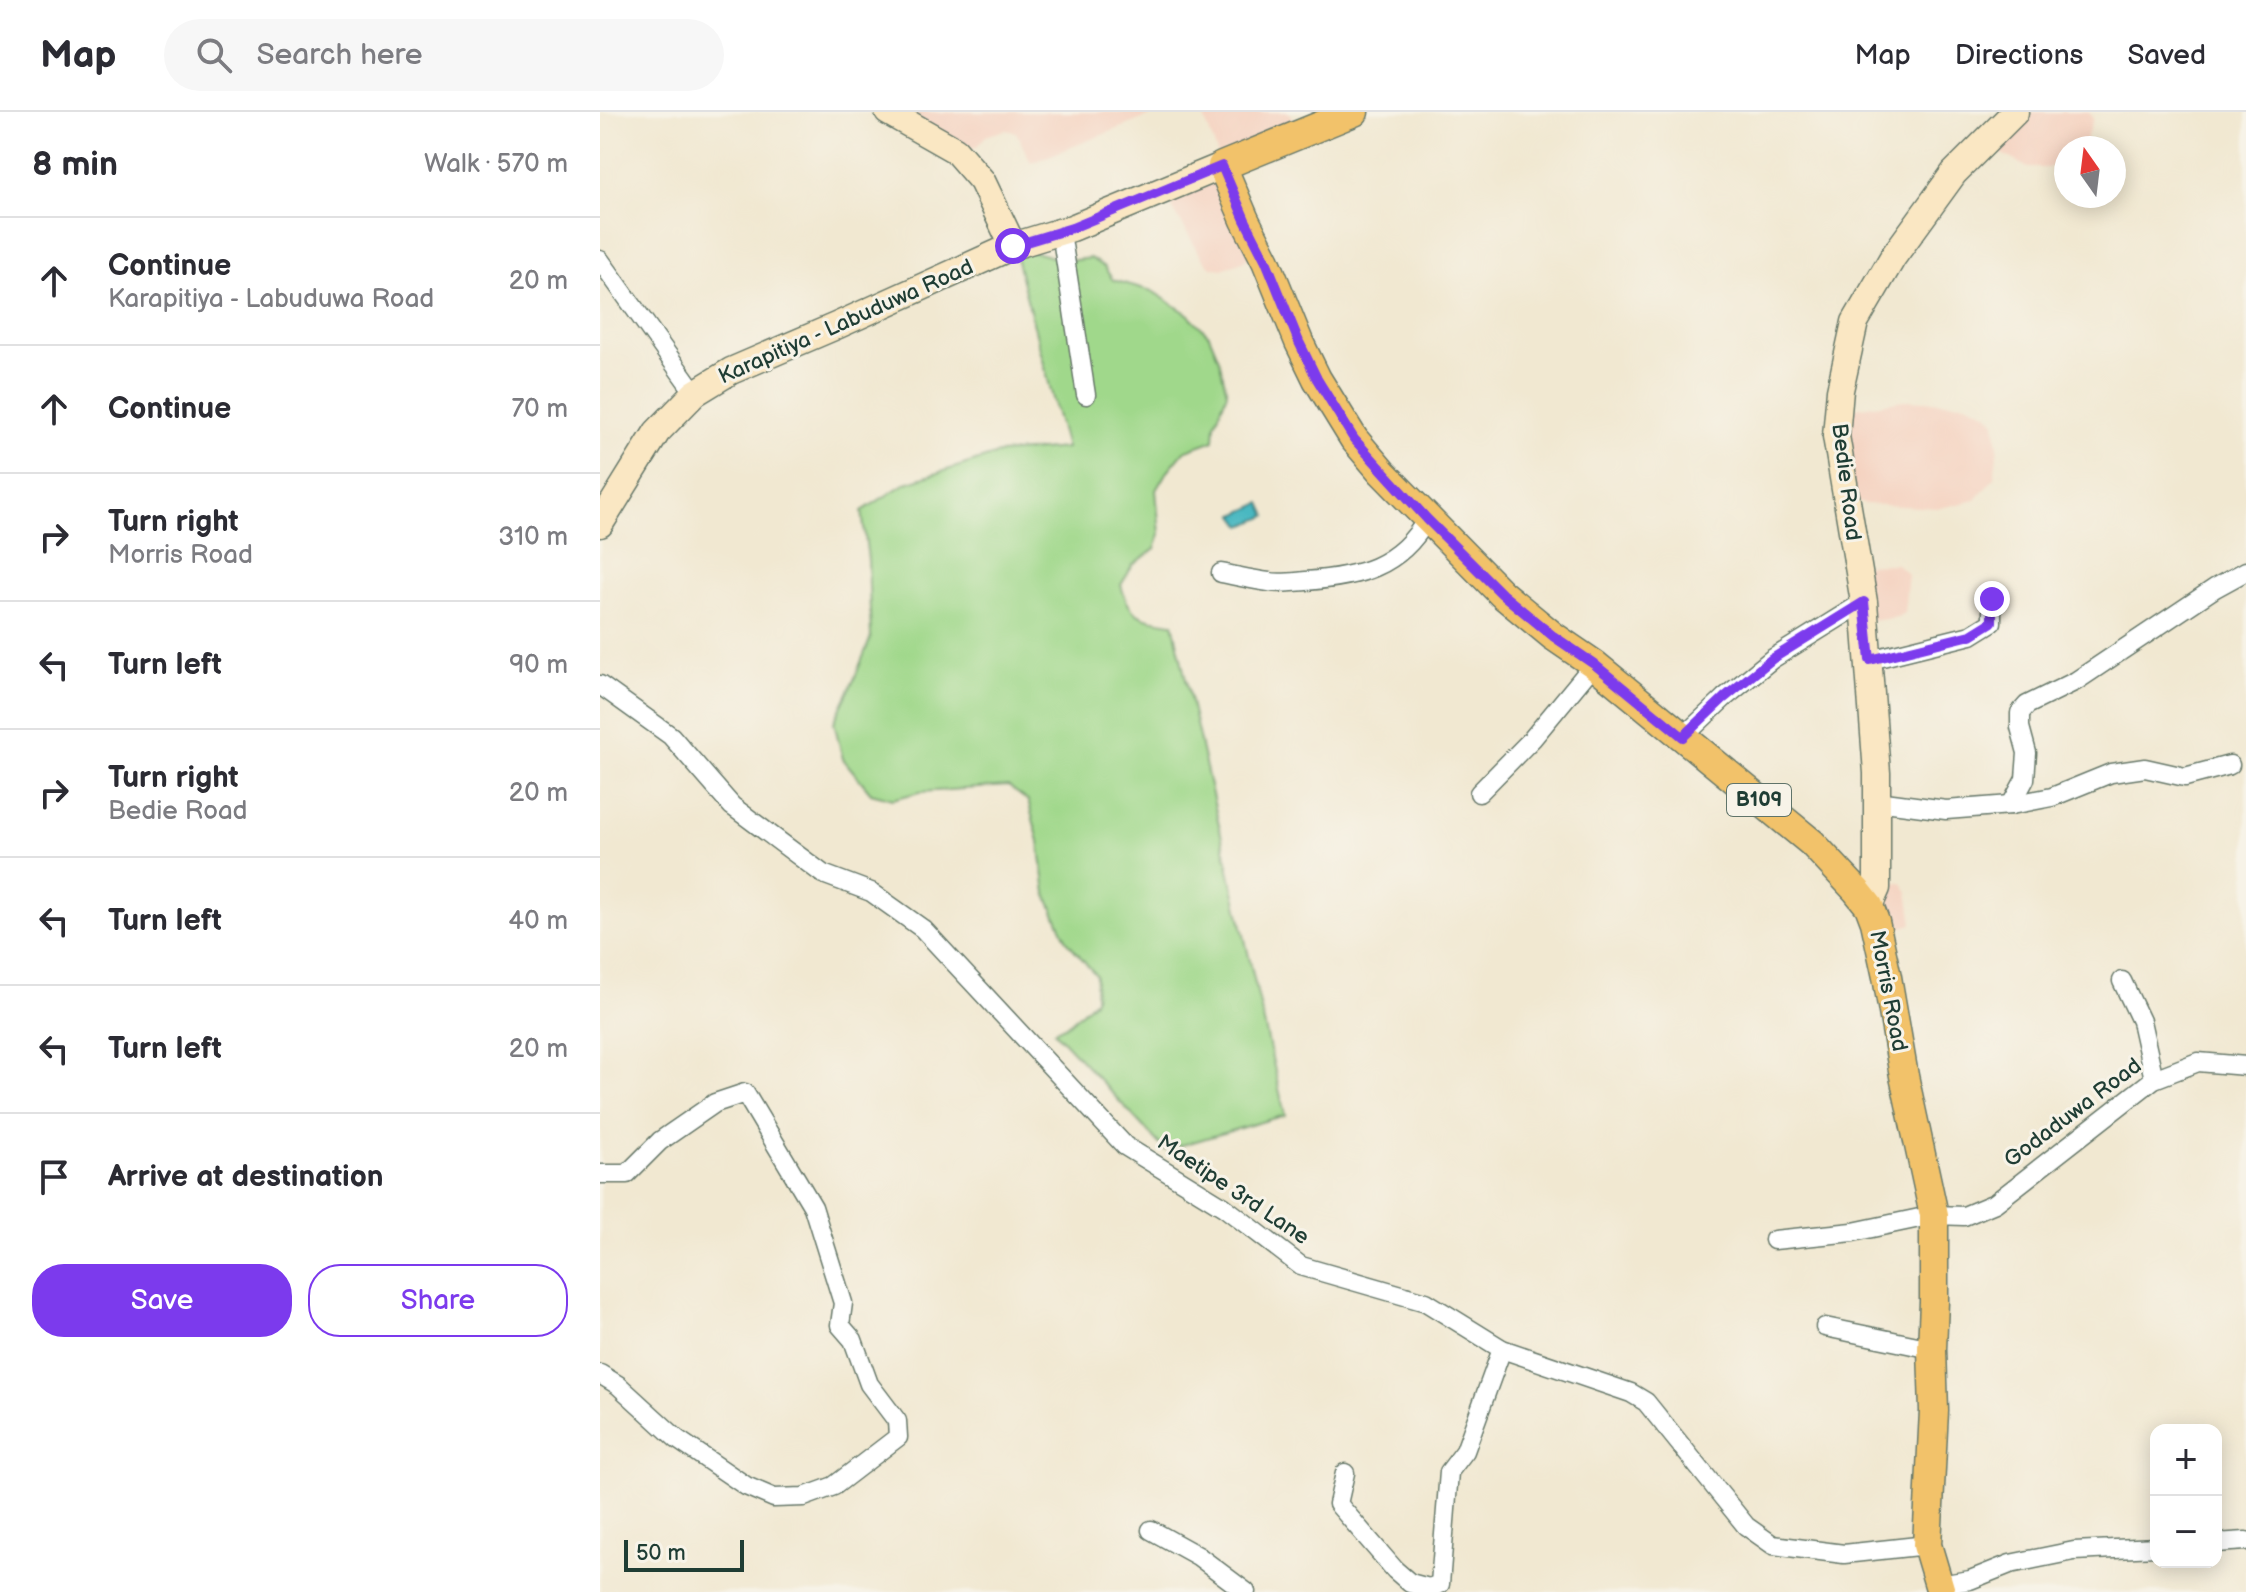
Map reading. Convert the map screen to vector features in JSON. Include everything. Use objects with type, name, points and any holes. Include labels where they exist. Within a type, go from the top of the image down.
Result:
[{"type":"main road","points":[[1222,166],[1343,114]]},
{"type":"main road","name":"Morris Road","points":[[1222,166],[1299,342],[1317,379],[1354,439],[1427,519],[1502,594],[1553,636],[1594,664],[1812,843],[1869,906],[1887,977],[1904,1076],[1934,1215],[1934,1411],[1927,1545],[1940,1588]]},
{"type":"street","points":[[888,112],[955,150],[982,181],[1013,246]]},
{"type":"street","name":"Bedie Road","points":[[1869,906],[1877,888],[1877,801],[1870,660],[1864,602],[1836,436],[1840,390],[1855,322],[1893,257],[1954,173],[2015,112]]},
{"type":"street","name":"Karapitiya - Labuduwa Road","points":[[600,524],[657,432],[695,393],[731,371],[1013,246],[1061,232],[1222,166]]},
{"type":"street","points":[[1061,232],[1086,395]]},
{"type":"street","points":[[600,260],[695,393]]},
{"type":"street","points":[[1221,573],[1273,583],[1367,572],[1394,557],[1427,519]]},
{"type":"street","points":[[2011,805],[2025,779],[2027,753],[2020,727],[2020,713],[2027,705],[2076,681],[2215,588],[2246,571]]},
{"type":"street","points":[[1870,660],[1971,635],[1992,622],[1992,599]]},
{"type":"street","points":[[1683,737],[1772,659],[1864,602]]},
{"type":"street","points":[[1479,793],[1532,739],[1594,664]]},
{"type":"street","name":"Maetipe 3rd Lane","points":[[600,685],[671,736],[732,806],[823,874],[871,892],[923,929],[1125,1146],[1224,1207],[1301,1266],[1426,1302],[1502,1349],[1631,1393],[1646,1402],[1746,1526],[1773,1545],[1844,1554],[1927,1545]]},
{"type":"street","points":[[1877,801],[1946,810],[2011,805],[2052,797],[2111,773],[2145,768],[2185,777],[2230,765]]},
{"type":"street","points":[[2122,981],[2141,1021],[2154,1079]]},
{"type":"street","name":"Godaduwa Road","points":[[1774,1240],[1853,1232],[1934,1215],[1964,1216],[1995,1203],[2154,1079],[2198,1062],[2246,1066]]},
{"type":"street","points":[[600,1174],[627,1174],[660,1141],[715,1103],[745,1093],[813,1207],[843,1303],[840,1325],[853,1340],[869,1384],[897,1421],[898,1437],[834,1486],[804,1497],[774,1498],[746,1486],[677,1439],[618,1385],[600,1374]]},
{"type":"street","points":[[1825,1327],[1932,1349]]},
{"type":"street","points":[[1345,1473],[1338,1504],[1410,1583],[1429,1588],[1440,1584],[1449,1472],[1465,1451],[1502,1349]]},
{"type":"street","points":[[1151,1530],[1198,1556],[1246,1592]]},
{"type":"street","points":[[2222,1543],[2246,1541]]},
{"type":"street","points":[[1940,1588],[2010,1564],[2074,1551],[2150,1547]]},
{"type":"street","points":[[1442,1577],[1455,1592]]},
{"type":"shaded area","points":[[889,112],[1160,112],[1031,163],[1016,132],[1005,130],[986,136],[976,147],[955,150]]},
{"type":"shaded area","points":[[1196,112],[1289,112],[1300,134],[1223,166],[1254,253],[1222,269],[1211,267],[1202,258],[1162,190],[1222,166],[1204,117]]},
{"type":"shaded area","points":[[2015,112],[2089,112],[2093,119],[2087,136],[2054,136],[2054,165],[2048,168],[2028,168],[1984,144]]},
{"type":"shaded area","points":[[1904,400],[1966,403],[1986,412],[1995,422],[1998,446],[1994,478],[1976,500],[1940,508],[1865,504],[1846,499],[1837,411]]},
{"type":"shaded area","points":[[1896,564],[1908,574],[1904,613],[1879,620],[1866,619],[1858,565]]},
{"type":"shaded area","points":[[1901,882],[1908,892],[1913,924],[1879,939],[1877,884]]},
{"type":"green space","points":[[1013,246],[1067,261],[1090,258],[1104,267],[1113,280],[1152,291],[1188,314],[1209,335],[1219,359],[1227,393],[1215,424],[1214,440],[1184,451],[1156,490],[1160,534],[1155,549],[1133,565],[1121,585],[1133,611],[1145,618],[1173,623],[1285,1115],[1165,1150],[1054,1031],[1070,1023],[1095,1000],[1096,975],[1067,941],[1046,893],[1039,841],[1028,801],[1008,786],[920,792],[893,799],[871,793],[843,759],[834,722],[871,637],[868,560],[862,511],[906,483],[1001,453],[1066,448]]},
{"type":"water","points":[[1261,503],[1267,516],[1243,526],[1235,515]]},
{"type":"route","points":[[1013,246],[1072,228],[1222,166],[1299,342],[1317,379],[1354,439],[1382,472],[1502,594],[1683,737],[1772,659],[1864,602],[1870,660],[1971,635],[1992,622],[1992,599]]}]
